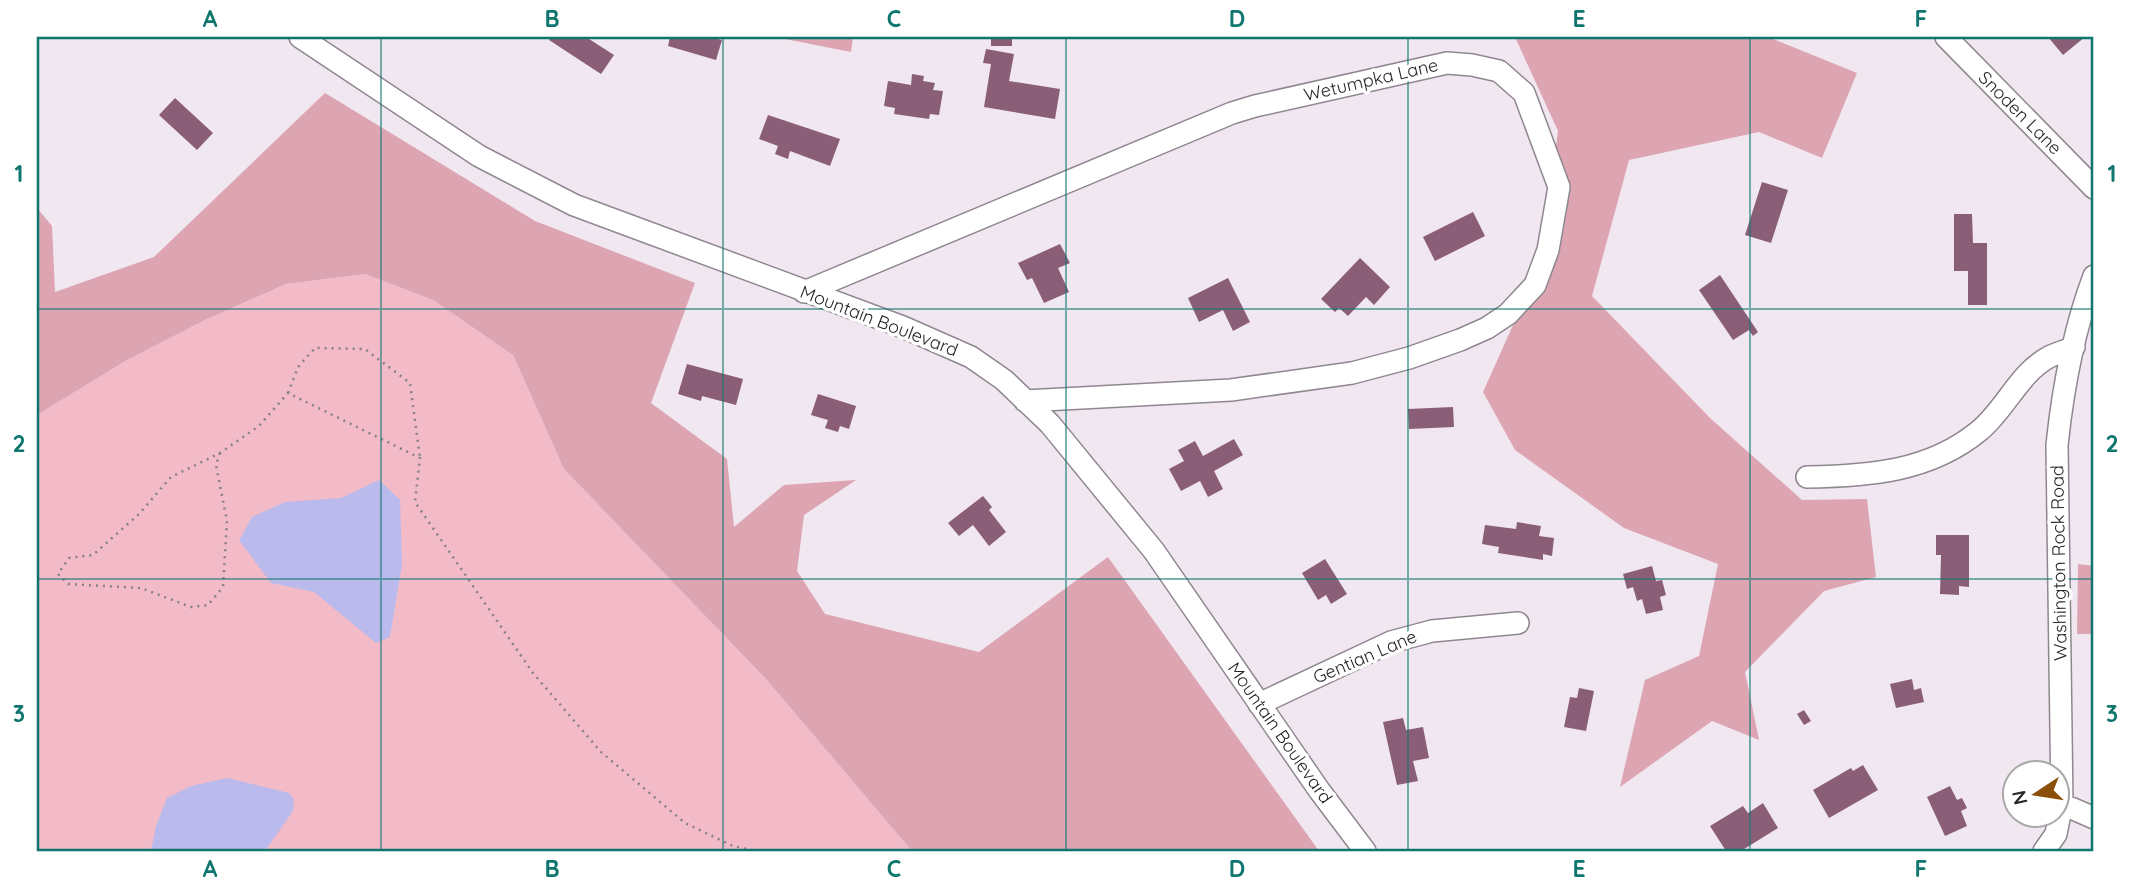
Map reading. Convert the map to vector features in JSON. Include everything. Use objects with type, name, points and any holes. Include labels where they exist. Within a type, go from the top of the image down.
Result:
[{"type":"street","name":"Mountain Boulevard","points":[[299,37],[479,156],[573,205],[903,327],[971,358],[1004,380],[1049,424],[1154,551],[1259,704],[1365,851]]},
{"type":"street","name":"Snoden Lane","points":[[1946,37],[2094,188]]},
{"type":"street","name":"Wetumpka Lane","points":[[804,292],[1232,113],[1255,106],[1447,63],[1499,71],[1524,93],[1559,187],[1548,250],[1535,285],[1508,314],[1487,328],[1409,358],[1352,373],[1231,390],[1025,401]]},
{"type":"street","name":"Washington Rock Road","points":[[2061,758],[2057,445],[2061,406],[2080,320],[2094,276]]},
{"type":"street","points":[[1807,477],[1867,475],[1916,466],[1979,431],[2028,375],[2048,358],[2074,348]]},
{"type":"street","name":"Gentian Lane","points":[[1259,704],[1391,642],[1433,631],[1518,623]]},
{"type":"street","points":[[2072,808],[2094,818]]},
{"type":"street","name":"Washington Rock Road","points":[[2045,851],[2057,828]]},
{"type":"path","points":[[220,453],[216,465],[227,521],[223,587],[208,605],[191,607],[141,588],[68,584],[58,574],[69,558],[93,555],[139,514],[171,477],[220,453],[259,426],[288,393],[299,367],[314,348],[365,349],[410,383],[420,458],[415,502],[533,673],[601,751],[685,823],[733,846],[756,851]]},
{"type":"path","points":[[288,393],[420,458]]},
{"type":"shaded area","points":[[775,37],[853,37],[851,52]]},
{"type":"shaded area","points":[[1515,37],[1768,37],[1857,73],[1822,158],[1759,132],[1629,160],[1592,296],[1710,418],[1802,500],[1867,499],[1876,577],[1824,591],[1745,672],[1759,740],[1712,721],[1620,787],[1645,680],[1699,656],[1718,564],[1624,528],[1515,450],[1483,392],[1540,265],[1558,131]]},
{"type":"shaded area","points":[[325,93],[535,221],[695,283],[651,403],[727,459],[734,527],[784,485],[856,480],[804,515],[797,571],[825,614],[979,652],[1108,557],[1319,851],[912,851],[766,679],[564,469],[513,355],[433,300],[365,274],[286,284],[207,319],[127,360],[37,415],[37,208],[52,226],[55,292],[154,257]]},
{"type":"shaded area","points":[[365,274],[433,300],[513,355],[564,469],[766,679],[912,851],[37,851],[37,415],[127,360],[207,319],[286,284]]},
{"type":"shaded area","points":[[2078,564],[2094,566],[2094,634],[2077,634]]},
{"type":"water","points":[[379,480],[400,500],[402,564],[390,637],[376,643],[314,592],[271,583],[239,540],[252,517],[285,502],[341,498]]},
{"type":"water","points":[[227,778],[289,793],[294,800],[293,811],[265,851],[151,851],[156,826],[167,798],[191,786]]},
{"type":"building","points":[[551,37],[586,37],[614,55],[601,74],[549,40]]},
{"type":"building","points":[[670,37],[711,37],[722,40],[716,60],[668,46]]},
{"type":"building","points":[[991,37],[1012,37],[1012,46],[991,46]]},
{"type":"building","points":[[2048,37],[2085,37],[2063,55]]},
{"type":"building","points":[[986,49],[1014,54],[1009,81],[1060,89],[1055,119],[984,107],[991,64],[983,63]]},
{"type":"building","points":[[912,74],[924,76],[923,81],[935,83],[933,90],[943,91],[939,115],[930,114],[929,119],[894,114],[895,108],[884,106],[888,81],[911,85]]},
{"type":"building","points":[[175,98],[213,133],[197,150],[159,115]]},
{"type":"building","points":[[768,115],[840,139],[830,166],[790,151],[788,159],[775,154],[778,146],[759,139]]},
{"type":"building","points":[[1762,182],[1788,190],[1771,243],[1745,235]]},
{"type":"building","points":[[1473,212],[1485,236],[1435,261],[1423,237]]},
{"type":"building","points":[[1954,214],[1972,214],[1973,243],[1987,243],[1987,305],[1968,305],[1968,271],[1954,271]]},
{"type":"building","points":[[1060,244],[1070,263],[1058,268],[1069,292],[1044,303],[1032,278],[1027,280],[1018,263]]},
{"type":"building","points":[[1360,258],[1390,287],[1374,305],[1366,297],[1348,316],[1339,308],[1335,312],[1321,299]]},
{"type":"building","points":[[1720,275],[1758,332],[1753,336],[1749,330],[1733,340],[1699,290]]},
{"type":"building","points":[[1228,278],[1250,322],[1233,331],[1223,310],[1199,322],[1188,298]]},
{"type":"building","points":[[687,364],[743,379],[736,405],[702,396],[701,401],[678,394]]},
{"type":"building","points":[[818,394],[856,406],[849,429],[840,426],[838,432],[825,428],[828,420],[811,415]]},
{"type":"building","points":[[1453,407],[1454,427],[1409,429],[1408,409]]},
{"type":"building","points":[[1234,439],[1243,455],[1214,471],[1223,489],[1208,497],[1200,481],[1181,491],[1169,469],[1184,461],[1178,450],[1195,441],[1203,456]]},
{"type":"building","points":[[983,496],[992,507],[989,510],[1006,532],[989,546],[973,525],[959,536],[948,523]]},
{"type":"building","points":[[1517,522],[1541,526],[1539,536],[1554,538],[1552,556],[1543,554],[1543,560],[1498,553],[1499,547],[1482,544],[1485,525],[1516,529]]},
{"type":"building","points":[[1936,535],[1969,535],[1969,587],[1959,586],[1959,595],[1940,594],[1941,555],[1936,555]]},
{"type":"building","points":[[1325,559],[1347,594],[1331,604],[1326,595],[1318,600],[1302,573]]},
{"type":"building","points":[[1652,566],[1656,581],[1662,580],[1666,595],[1660,597],[1663,610],[1646,614],[1642,599],[1637,601],[1633,587],[1627,589],[1623,574]]},
{"type":"building","points":[[1912,679],[1914,690],[1921,688],[1924,702],[1896,708],[1890,684]]},
{"type":"building","points":[[1579,688],[1594,691],[1586,731],[1564,727],[1570,697],[1577,698]]},
{"type":"building","points":[[1804,710],[1811,721],[1804,725],[1797,714]]},
{"type":"building","points":[[1403,718],[1406,730],[1423,727],[1429,758],[1413,761],[1418,781],[1397,785],[1383,722]]},
{"type":"building","points":[[1863,765],[1878,790],[1829,818],[1813,790],[1851,768],[1853,771]]},
{"type":"building","points":[[1950,786],[1957,800],[1962,798],[1967,808],[1961,811],[1967,826],[1945,836],[1927,797]]},
{"type":"building","points":[[1763,803],[1778,828],[1741,851],[1726,851],[1710,826],[1743,806],[1748,813]]}]
